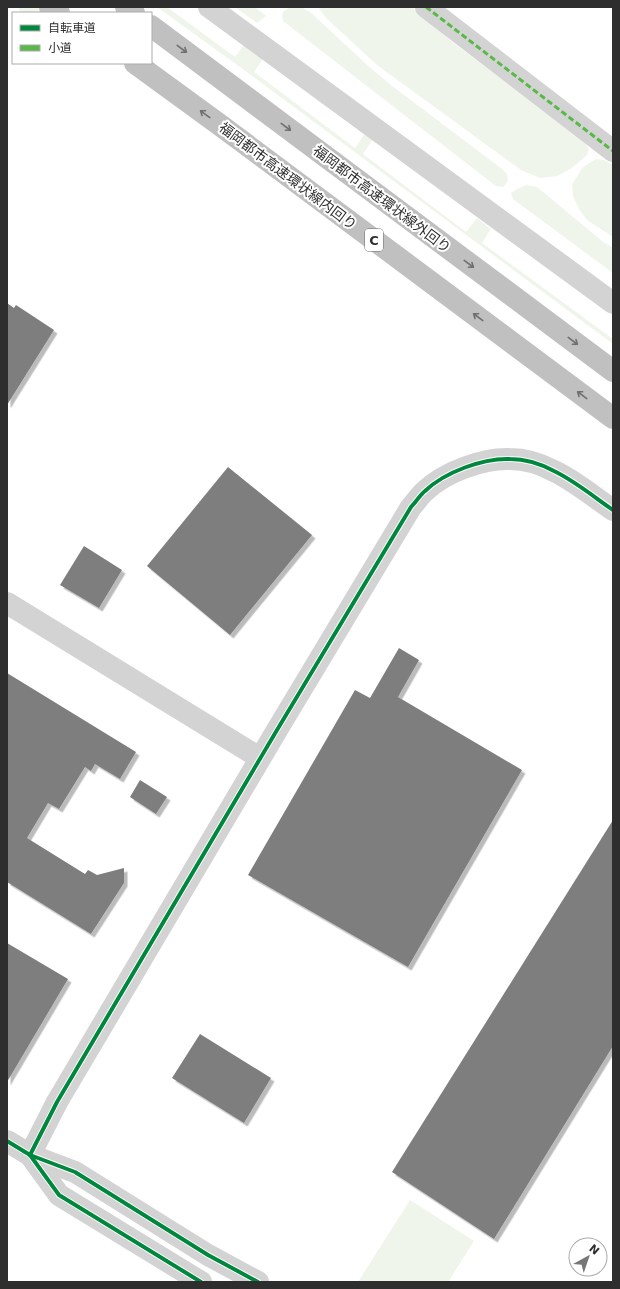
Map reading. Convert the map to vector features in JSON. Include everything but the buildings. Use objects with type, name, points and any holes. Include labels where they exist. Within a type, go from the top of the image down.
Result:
[{"type":"highway","name":"福岡都市高速環状線外回り","points":[[152,27],[613,371]]},
{"type":"highway","name":"福岡都市高速環状線内回り","points":[[136,64],[613,418]]},
{"type":"street","points":[[209,7],[613,303]]},
{"type":"street","points":[[426,7],[613,151]]},
{"type":"street","points":[[30,1154],[57,1102],[260,758],[412,507],[425,490],[442,478],[458,470],[487,461],[509,459],[535,463],[554,470],[613,510]]},
{"type":"street","points":[[7,603],[260,758]]},
{"type":"street","points":[[7,1140],[30,1154],[74,1172],[208,1255],[258,1282]]},
{"type":"street","points":[[30,1154],[59,1195],[202,1282]]},
{"type":"shaded area","points":[[18,7],[47,7],[44,12],[20,12]]},
{"type":"shaded area","points":[[157,7],[167,7],[235,57],[246,42],[265,56],[254,72],[355,148],[366,132],[373,139],[363,154],[466,232],[477,218],[491,229],[482,243],[613,339],[613,344],[251,75]]},
{"type":"shaded area","points":[[235,7],[255,7],[266,16],[257,23]]},
{"type":"shaded area","points":[[290,7],[301,7],[310,12],[392,86],[502,169],[507,174],[508,181],[503,187],[496,186],[283,21],[283,12]]},
{"type":"shaded area","points":[[318,7],[412,7],[452,42],[568,128],[585,143],[589,149],[587,155],[572,168],[557,176],[540,178],[521,170],[377,65],[326,18]]},
{"type":"shaded area","points":[[596,159],[604,160],[613,165],[613,237],[587,220],[579,209],[573,196],[572,185],[582,168]]},
{"type":"shaded area","points":[[527,185],[537,187],[602,241],[613,248],[613,273],[513,199],[511,193]]},
{"type":"shaded area","points":[[410,1200],[474,1241],[448,1282],[358,1282]]},
{"type":"marked path","points":[[426,7],[613,151]]},
{"type":"cycle path","points":[[30,1155],[57,1102],[277,730],[411,507],[421,494],[433,484],[454,472],[488,461],[499,459],[516,459],[549,468],[577,484],[613,510]]},
{"type":"cycle path","points":[[7,1141],[30,1155],[75,1172],[208,1255],[258,1282]]},
{"type":"cycle path","points":[[30,1155],[59,1195],[201,1282]]}]
